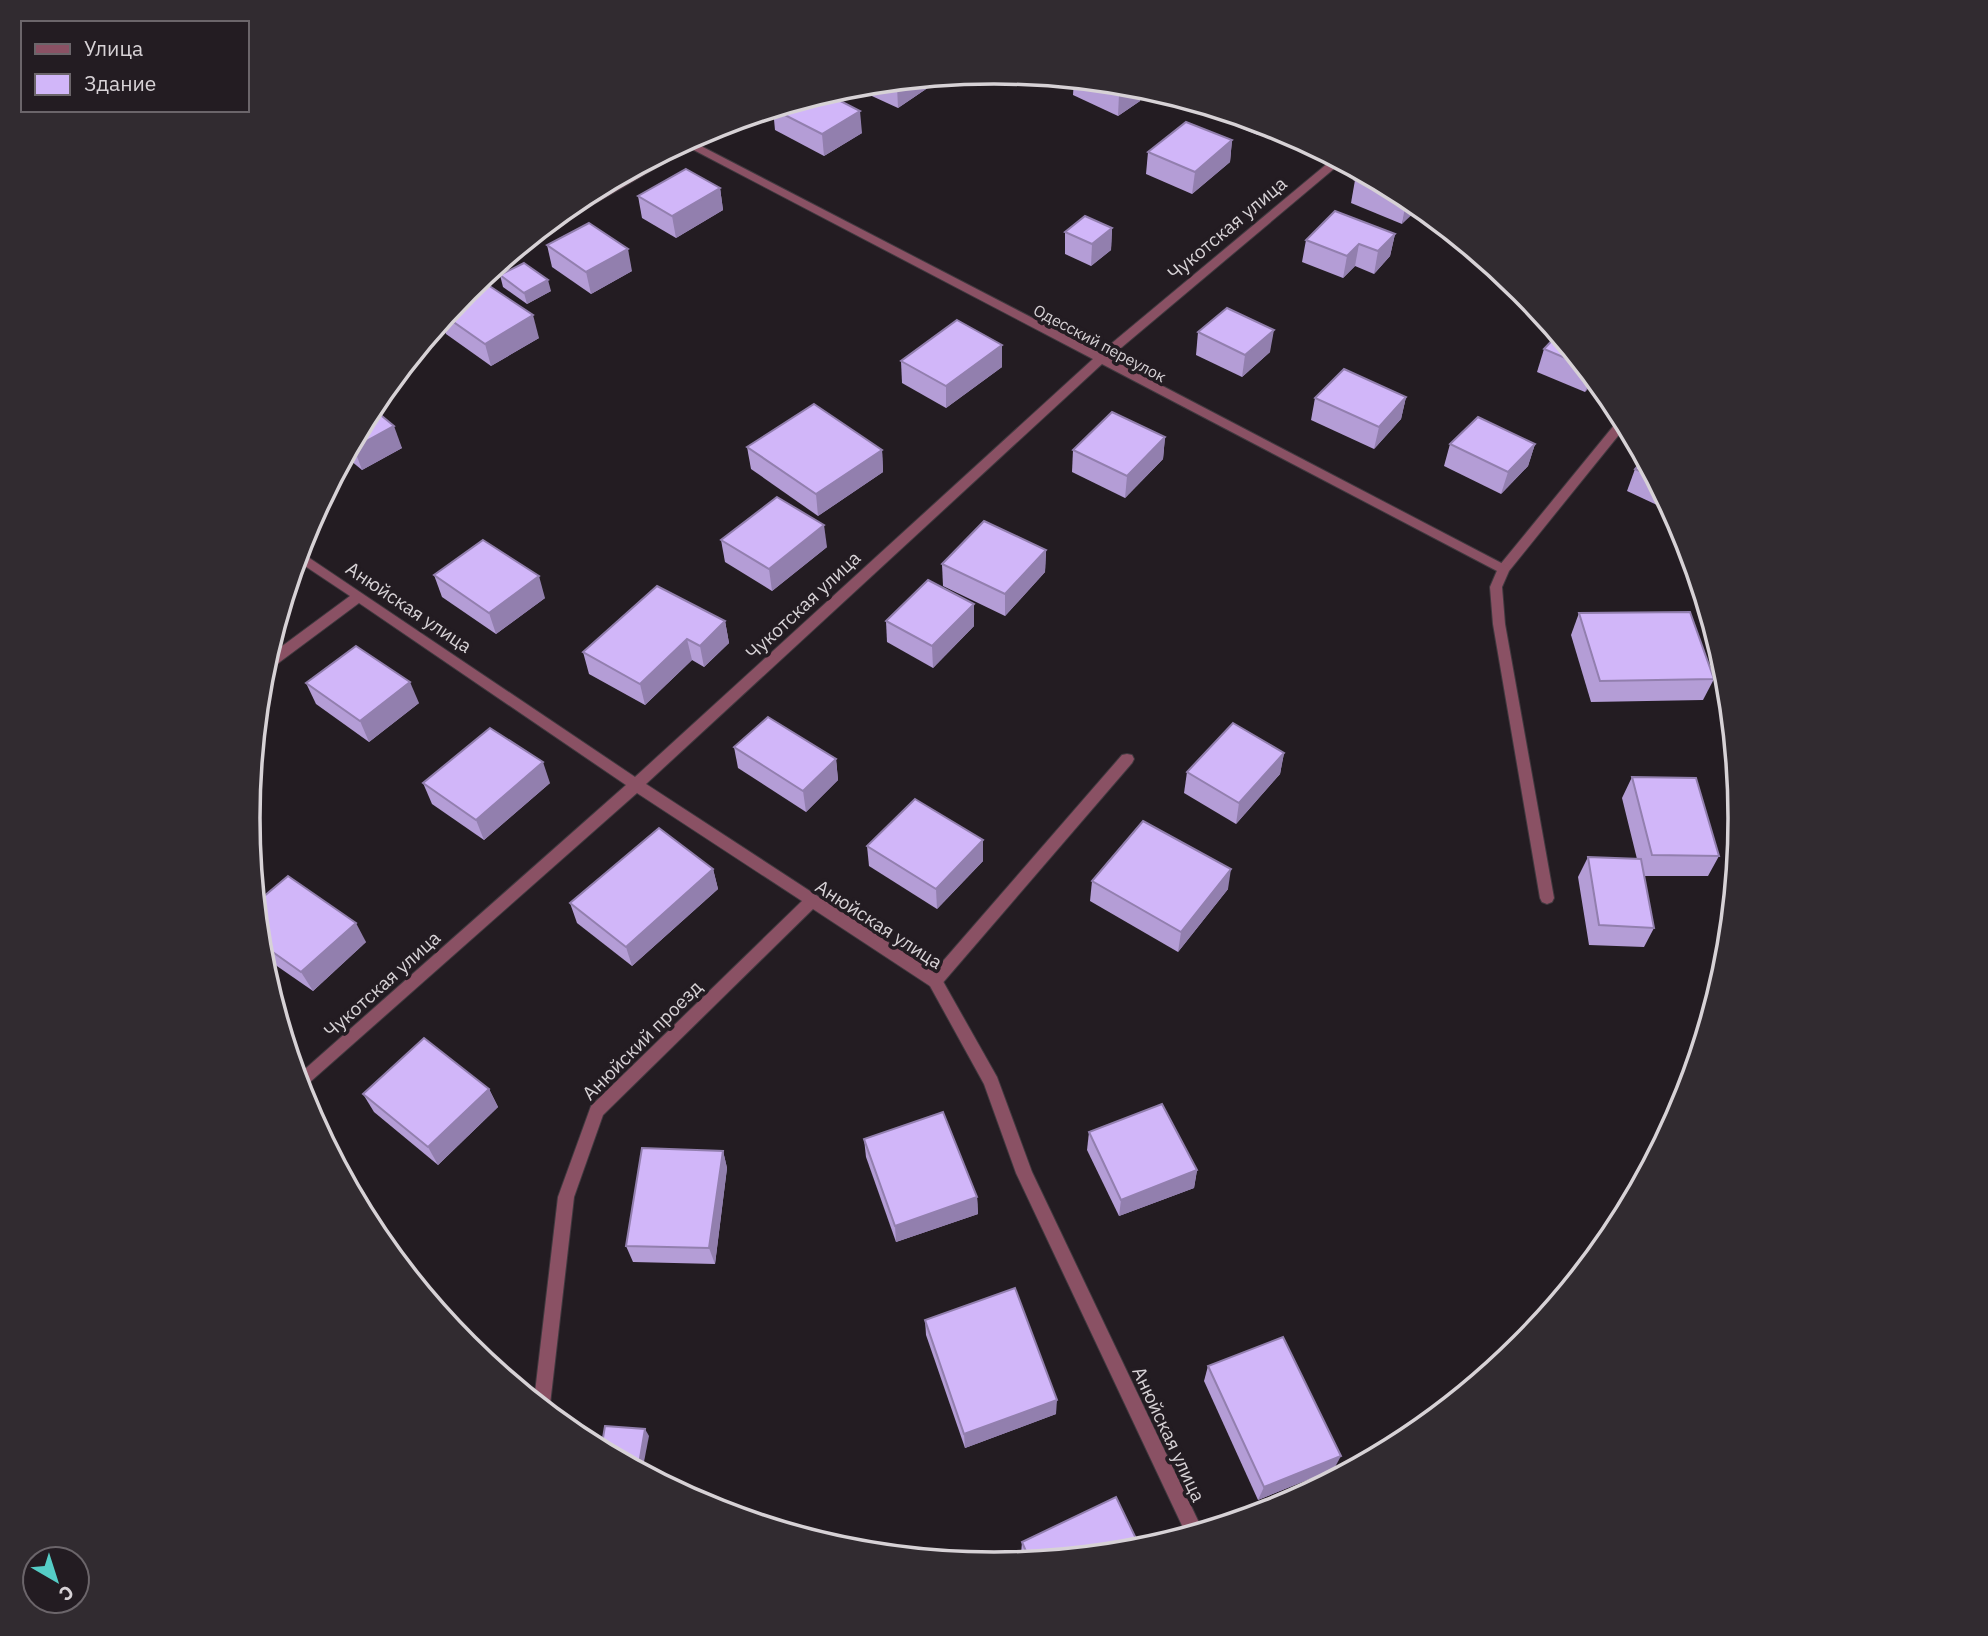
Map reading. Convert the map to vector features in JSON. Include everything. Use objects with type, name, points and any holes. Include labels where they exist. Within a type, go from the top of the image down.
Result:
[{"type":"street","name":"Одесский переулок","points":[[697,147],[1503,569]]},
{"type":"street","name":"Чукотская улица","points":[[307,1076],[636,785],[1099,360],[1331,166]]},
{"type":"street","points":[[1547,898],[1499,624],[1496,587],[1503,569],[1617,430]]},
{"type":"street","name":"Анюйская улица","points":[[307,561],[636,785],[935,981],[991,1082],[1024,1173],[1191,1525]]},
{"type":"street","points":[[278,656],[359,596]]},
{"type":"street","points":[[935,981],[1127,759]]},
{"type":"street","name":"Анюйский проезд","points":[[543,1397],[566,1197],[597,1111],[811,902]]},
{"type":"building","points":[[840,101],[860,111],[822,134],[785,115]]},
{"type":"building","points":[[1186,122],[1232,140],[1195,172],[1148,152]]},
{"type":"building","points":[[686,169],[720,188],[672,216],[638,196]]},
{"type":"building","points":[[1335,211],[1395,234],[1378,251],[1359,244],[1347,256],[1306,240]]},
{"type":"building","points":[[1085,216],[1112,228],[1092,244],[1065,232]]},
{"type":"building","points":[[589,223],[628,249],[586,272],[547,245]]},
{"type":"building","points":[[524,263],[548,280],[524,293],[501,275]]},
{"type":"building","points":[[489,286],[533,315],[485,344],[453,322]]},
{"type":"building","points":[[1227,308],[1274,330],[1245,355],[1198,332]]},
{"type":"building","points":[[957,320],[1002,345],[946,386],[901,361]]},
{"type":"building","points":[[1552,341],[1566,358],[1544,349]]},
{"type":"building","points":[[1344,369],[1406,397],[1379,427],[1315,398]]},
{"type":"building","points":[[814,404],[882,450],[816,494],[747,447]]},
{"type":"building","points":[[1112,412],[1165,437],[1127,476],[1073,450]]},
{"type":"building","points":[[381,415],[394,426],[363,443]]},
{"type":"building","points":[[1478,417],[1535,444],[1508,472],[1450,444]]},
{"type":"building","points":[[777,497],[824,525],[769,569],[721,540]]},
{"type":"building","points":[[984,521],[1046,550],[1005,594],[942,564]]},
{"type":"building","points":[[483,540],[539,576],[489,613],[434,575]]},
{"type":"building","points":[[928,580],[974,604],[932,646],[886,621]]},
{"type":"building","points":[[657,586],[725,621],[700,646],[687,639],[640,684],[583,652]]},
{"type":"building","points":[[1690,612],[1714,679],[1600,681],[1579,613]]},
{"type":"building","points":[[356,646],[410,682],[360,721],[306,683]]},
{"type":"building","points":[[768,717],[836,759],[803,791],[734,747]]},
{"type":"building","points":[[1233,723],[1284,753],[1239,803],[1187,772]]},
{"type":"building","points":[[490,728],[543,762],[476,820],[423,783]]},
{"type":"building","points":[[1632,777],[1696,778],[1719,856],[1652,855]]},
{"type":"building","points":[[915,799],[983,840],[936,889],[867,846]]},
{"type":"building","points":[[1143,821],[1231,869],[1181,932],[1092,881]]},
{"type":"building","points":[[659,828],[713,869],[626,947],[570,903]]},
{"type":"building","points":[[1588,857],[1641,859],[1654,928],[1599,925]]},
{"type":"building","points":[[288,876],[356,923],[301,972],[272,952],[264,896]]},
{"type":"building","points":[[424,1038],[489,1089],[428,1147],[363,1094]]},
{"type":"building","points":[[1162,1104],[1197,1170],[1121,1200],[1089,1132]]},
{"type":"building","points":[[943,1112],[977,1197],[895,1226],[864,1139]]},
{"type":"building","points":[[642,1148],[723,1151],[709,1248],[626,1246]]},
{"type":"building","points":[[1015,1288],[1057,1400],[964,1434],[925,1320]]},
{"type":"building","points":[[1283,1337],[1341,1456],[1264,1487],[1208,1366]]},
{"type":"building","points":[[605,1426],[645,1429],[640,1461],[603,1439]]},
{"type":"building","points":[[1116,1497],[1136,1538],[1090,1546],[1026,1551],[1022,1542]]}]
